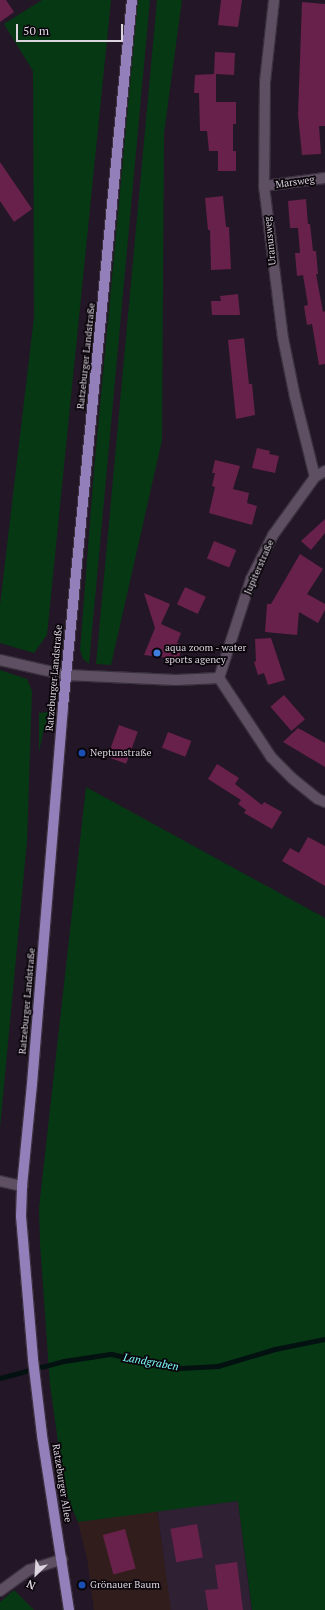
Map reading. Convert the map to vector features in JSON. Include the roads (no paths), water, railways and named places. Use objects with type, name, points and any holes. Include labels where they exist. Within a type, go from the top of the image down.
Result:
[{"type":"main road","name":"Ratzeburger Landstraße","points":[[33,1359],[21,1216],[22,1186],[32,1084],[66,675],[132,0]]},
{"type":"main road","name":"Ratzeburger Allee","points":[[33,1359],[69,1610]]},
{"type":"street","name":"Uranusweg","points":[[274,0],[265,81],[264,186],[283,338],[295,397],[316,477]]},
{"type":"street","name":"Marsweg","points":[[264,186],[325,178]]},
{"type":"street","name":"Jupiterstraße","points":[[219,678],[251,579],[273,535],[316,477],[325,471]]},
{"type":"street","points":[[0,660],[66,675],[176,680],[219,678],[271,757],[293,779],[318,799],[325,802]]},
{"type":"street","points":[[0,1181],[22,1186]]},
{"type":"street","points":[[0,1591],[29,1570],[62,1559]]},
{"type":"waterway","name":"Landgraben","points":[[0,1378],[64,1361],[111,1354],[181,1368],[218,1366],[275,1349],[325,1339]]},
{"type":"place","name":"aqua zoom - water sports agency","points":[[157,653]]},
{"type":"place","name":"Neptunstraße","points":[[82,753]]},
{"type":"place","name":"Grönauer Baum","points":[[82,1585]]}]
